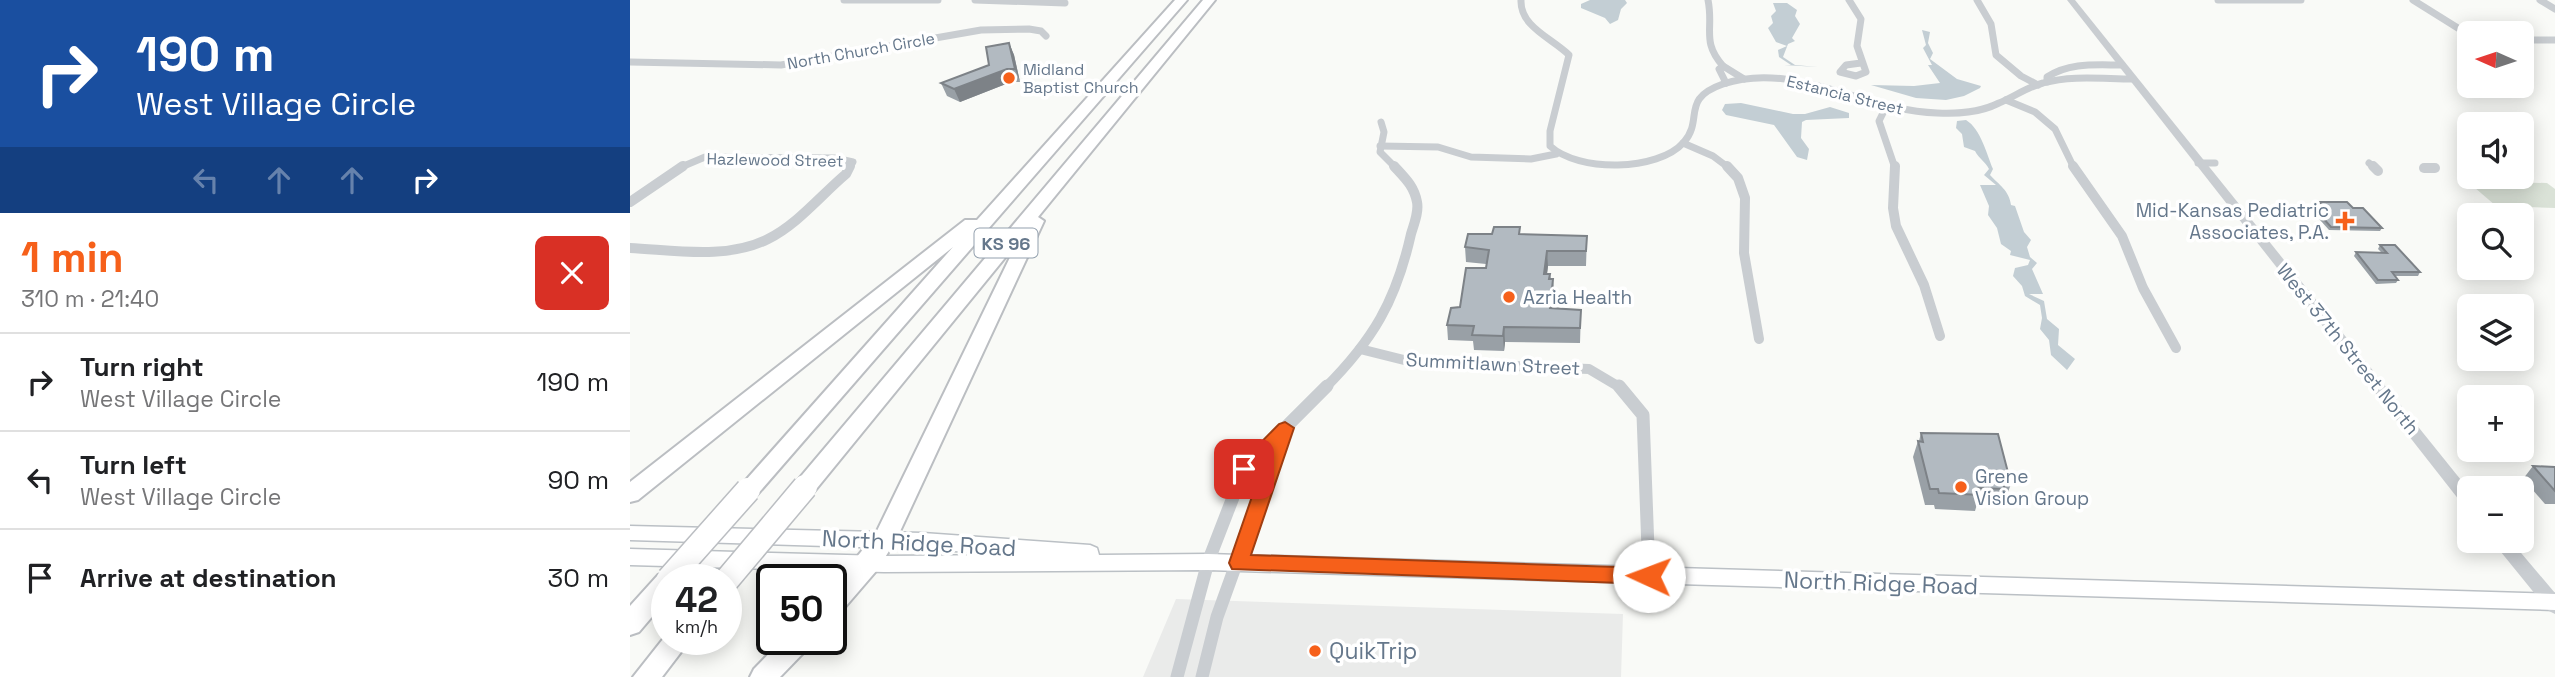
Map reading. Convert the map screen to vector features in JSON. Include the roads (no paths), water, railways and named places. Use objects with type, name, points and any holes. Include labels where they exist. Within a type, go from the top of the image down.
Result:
[{"type":"highway","name":"KS 96","points":[[683,564],[1181,0]]},
{"type":"highway","name":"KS 96","points":[[740,564],[1209,0]]},
{"type":"highway","points":[[630,494],[961,233],[1004,194],[1069,127]]},
{"type":"highway","points":[[847,587],[884,540],[1030,231],[1049,198],[1085,147]]},
{"type":"highway","name":"KS 96","points":[[638,615],[651,600]]},
{"type":"highway","points":[[646,677],[665,655]]},
{"type":"highway","points":[[763,677],[784,655]]},
{"type":"main road","name":"North Ridge Road","points":[[630,533],[884,540],[1208,562]]},
{"type":"main road","name":"North Ridge Road","points":[[630,556],[868,563],[1208,562],[2554,606]]},
{"type":"street","points":[[844,0],[938,0]]},
{"type":"street","points":[[975,0],[1065,3]]},
{"type":"street","points":[[1521,0],[1519,7],[1524,18],[1569,55],[1550,131],[1550,145],[1556,153],[1574,161],[1591,164],[1628,163],[1663,156],[1684,143],[1721,161],[1737,177],[1745,195],[1742,238],[1759,339]]},
{"type":"street","points":[[1708,0],[1710,13],[1707,42],[1712,55],[1723,66],[1744,79]]},
{"type":"street","points":[[1849,0],[1856,7],[1861,19],[1861,31],[1856,42],[1860,63]]},
{"type":"street","points":[[1977,0],[1990,24],[1997,55],[2021,76],[2038,85]]},
{"type":"street","name":"West 37th Street North","points":[[2071,0],[2457,486]]},
{"type":"street","points":[[2218,0],[2301,0]]},
{"type":"street","points":[[2413,0],[2457,29]]},
{"type":"street","points":[[2540,0],[2555,9]]},
{"type":"street","name":"North Church Circle","points":[[630,62],[781,65],[981,30],[1029,29],[1046,36]]},
{"type":"street","points":[[2534,40],[2555,40]]},
{"type":"street","name":"Estancia Street","points":[[1684,143],[1689,133],[1693,106],[1700,95],[1726,83],[1744,79],[1806,83],[1886,107],[1951,114],[1976,111],[2006,100],[2068,67],[2122,65]]},
{"type":"street","points":[[1723,66],[1719,69],[1726,83]]},
{"type":"street","points":[[2016,70],[2047,79]]},
{"type":"street","name":"Estancia Street","points":[[2047,79],[2133,79]]},
{"type":"street","points":[[2006,100],[2035,112],[2055,129],[2067,160],[2122,236],[2143,289],[2176,348]]},
{"type":"street","points":[[1886,107],[1879,121],[1895,164],[1893,208],[1896,226],[1924,285],[1940,336]]},
{"type":"street","points":[[1177,677],[1185,638],[1208,562],[1244,469],[1360,349],[1388,309],[1409,246],[1418,205],[1412,185],[1380,152],[1384,132],[1381,122]]},
{"type":"street","points":[[1380,146],[1438,146],[1471,157],[1531,159],[1556,153]]},
{"type":"street","name":"Hazlewood Street","points":[[630,202],[679,167],[715,156],[835,158],[853,162],[846,174],[777,233],[749,247],[720,250],[630,248]]},
{"type":"street","points":[[2198,163],[2215,163]]},
{"type":"street","points":[[2369,163],[2378,171]]},
{"type":"street","name":"Summitlawn Street","points":[[1360,349],[1412,362],[1589,369],[1611,379],[1633,399],[1643,415],[1649,576]]},
{"type":"street","points":[[1202,677],[1217,618],[1239,563],[1285,428]]},
{"type":"street","points":[[2511,553],[2554,606]]},
{"type":"place","name":"Midland Baptist Church","points":[[1009,78]]},
{"type":"place","name":"Mid-Kansas Pediatric Associates, P.A.","points":[[2345,221]]},
{"type":"place","name":"Azria Health","points":[[1509,297]]},
{"type":"place","name":"Grene Vision Group","points":[[1961,487]]},
{"type":"place","name":"QuikTrip","points":[[1315,651]]}]
